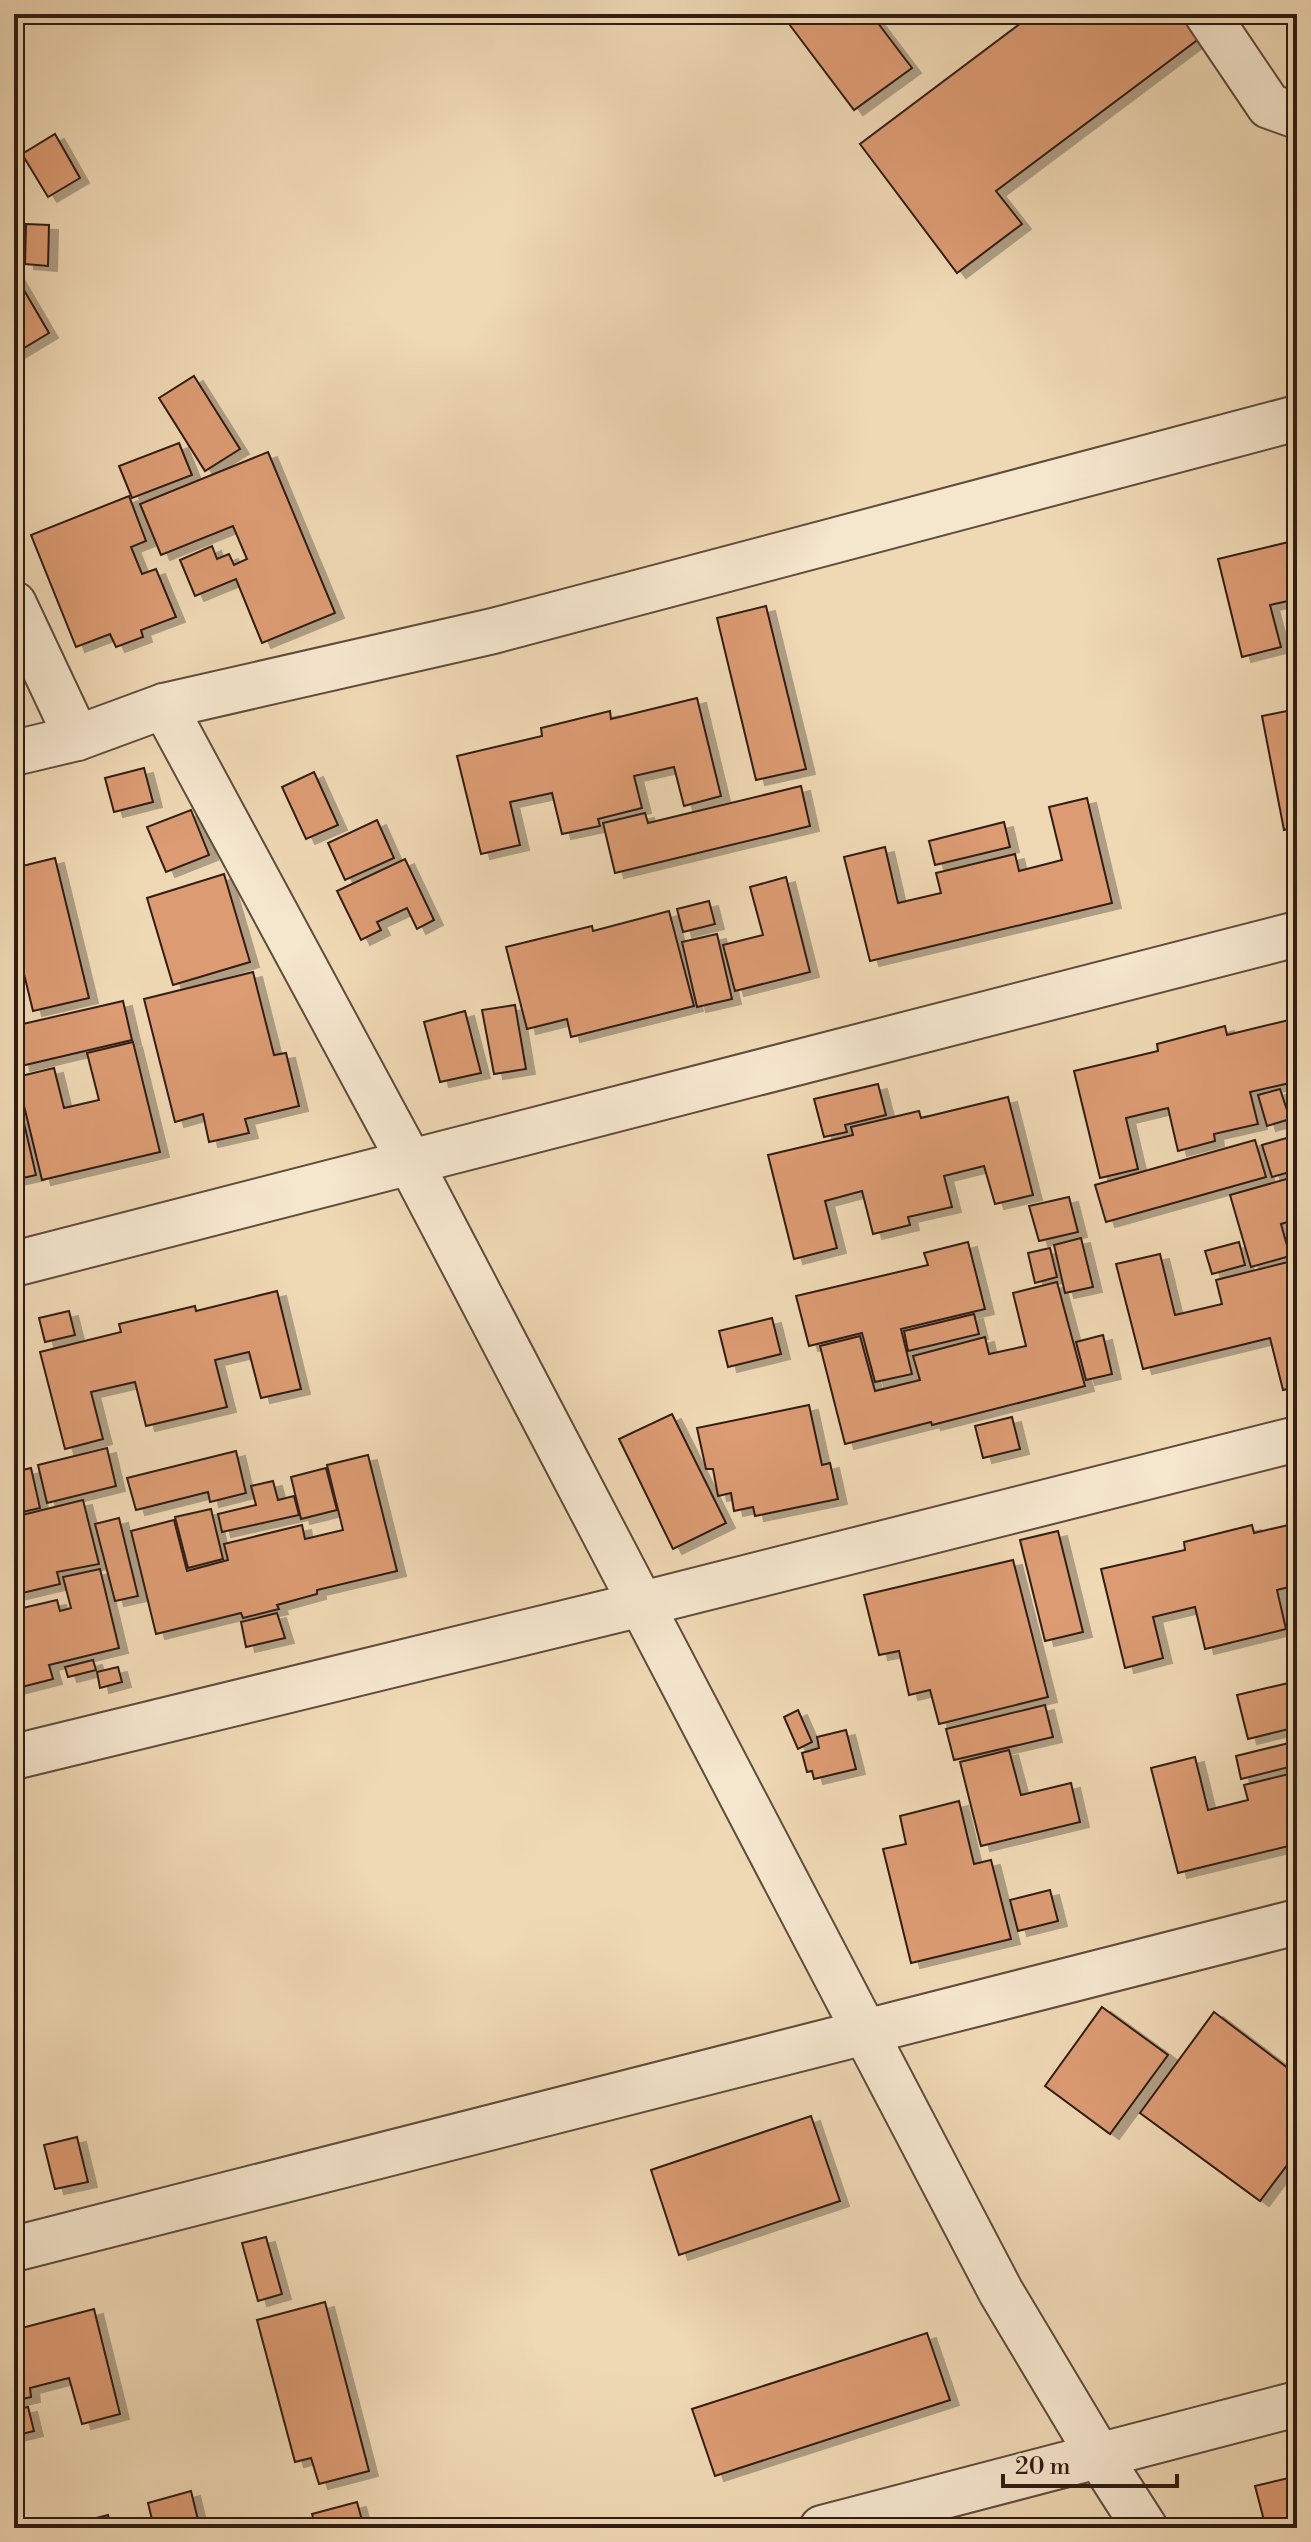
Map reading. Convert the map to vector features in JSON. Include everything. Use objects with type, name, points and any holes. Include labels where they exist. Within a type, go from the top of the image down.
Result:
[{"type":"street","points":[[1207,14],[1269,106],[1297,116]]},
{"type":"street","points":[[14,753],[77,738],[164,706],[493,631],[1297,418]]},
{"type":"street","points":[[14,604],[77,738]]},
{"type":"street","points":[[164,706],[410,1162],[1001,2292],[1145,2528]]},
{"type":"street","points":[[14,1264],[1297,934]]},
{"type":"street","points":[[14,1757],[642,1604],[1297,1439]]},
{"type":"street","points":[[14,2249],[1297,1922]]},
{"type":"street","points":[[822,2528],[1297,2404]]},
{"type":"building","points":[[793,14],[871,14],[912,68],[854,110],[786,20]]},
{"type":"building","points":[[1033,14],[1201,14],[1212,29],[996,191],[1022,224],[957,273],[860,144]]},
{"type":"building","points":[[55,134],[80,178],[48,197],[22,154]]},
{"type":"building","points":[[26,224],[49,225],[48,266],[25,264]]},
{"type":"building","points":[[14,273],[49,333],[14,354]]},
{"type":"building","points":[[194,376],[240,449],[205,471],[159,398]]},
{"type":"building","points":[[179,443],[192,475],[132,498],[119,466]]},
{"type":"building","points":[[268,452],[335,613],[262,643],[236,579],[195,596],[180,560],[212,546],[217,559],[229,554],[234,565],[247,559],[233,526],[161,555],[140,504]]},
{"type":"building","points":[[129,496],[146,541],[131,547],[142,574],[156,569],[176,617],[141,630],[143,637],[116,647],[110,634],[76,647],[31,535]]},
{"type":"building","points":[[1297,540],[1297,599],[1270,605],[1281,647],[1242,657],[1218,559]]},
{"type":"building","points":[[766,606],[806,769],[756,780],[717,618]]},
{"type":"building","points":[[697,698],[721,796],[684,806],[674,767],[634,776],[642,808],[598,819],[600,826],[562,834],[552,793],[510,802],[520,845],[481,854],[457,756],[542,736],[541,728],[610,711],[611,719]]},
{"type":"building","points":[[1297,709],[1297,827],[1284,830],[1262,716]]},
{"type":"building","points":[[144,768],[153,802],[114,812],[105,778]]},
{"type":"building","points":[[314,772],[338,825],[306,839],[282,787]]},
{"type":"building","points":[[801,786],[810,826],[615,873],[603,823],[645,813],[648,823]]},
{"type":"building","points":[[1087,798],[1112,903],[870,961],[844,857],[885,847],[898,903],[941,893],[936,873],[1015,854],[1019,871],[1062,860],[1049,807]]},
{"type":"building","points":[[191,810],[209,855],[166,872],[147,827]]},
{"type":"building","points":[[377,820],[394,858],[345,880],[328,843]]},
{"type":"building","points":[[1004,822],[1010,847],[935,865],[929,841]]},
{"type":"building","points":[[55,858],[89,998],[33,1011],[14,933],[14,868]]},
{"type":"building","points":[[405,859],[434,920],[417,929],[407,908],[377,922],[381,930],[361,940],[337,891]]},
{"type":"building","points":[[224,874],[250,962],[173,985],[147,898]]},
{"type":"building","points":[[786,877],[810,972],[735,991],[723,945],[763,935],[750,887]]},
{"type":"building","points":[[709,901],[715,924],[683,932],[677,909]]},
{"type":"building","points":[[669,911],[694,1006],[571,1037],[567,1019],[527,1029],[506,947],[592,926],[593,931]]},
{"type":"building","points":[[717,934],[732,999],[697,1007],[682,942]]},
{"type":"building","points":[[253,972],[274,1055],[286,1053],[299,1106],[245,1119],[249,1133],[209,1142],[203,1114],[175,1122],[144,999]]},
{"type":"building","points":[[123,1001],[132,1040],[21,1066],[14,1026]]},
{"type":"building","points":[[515,1005],[526,1069],[494,1074],[482,1010]]},
{"type":"building","points":[[465,1011],[481,1073],[440,1082],[424,1022]]},
{"type":"building","points":[[1297,1018],[1297,1109],[1290,1083],[1250,1092],[1258,1124],[1214,1134],[1215,1141],[1178,1151],[1168,1108],[1126,1118],[1138,1169],[1100,1178],[1074,1071],[1158,1051],[1157,1044],[1225,1026],[1227,1035]]},
{"type":"building","points":[[133,1042],[160,1152],[42,1180],[17,1077],[54,1068],[64,1108],[99,1100],[87,1053]]},
{"type":"building","points":[[878,1084],[886,1115],[845,1125],[847,1132],[824,1137],[814,1099]]},
{"type":"building","points":[[1280,1089],[1290,1119],[1267,1126],[1258,1095]]},
{"type":"building","points":[[1008,1097],[1033,1195],[995,1204],[984,1166],[944,1176],[952,1207],[908,1217],[910,1225],[873,1234],[862,1191],[825,1201],[837,1248],[794,1259],[768,1155],[853,1135],[851,1127],[919,1111],[921,1118]]},
{"type":"building","points":[[21,1110],[36,1175],[14,1180],[14,1112]]},
{"type":"building","points":[[1297,1135],[1297,1170],[1272,1177],[1262,1145]]},
{"type":"building","points":[[1255,1140],[1266,1177],[1106,1222],[1095,1185]]},
{"type":"building","points":[[1297,1176],[1297,1219],[1281,1224],[1290,1256],[1251,1267],[1230,1195]]},
{"type":"building","points":[[1069,1197],[1078,1232],[1039,1241],[1029,1206]]},
{"type":"building","points":[[1081,1238],[1093,1287],[1065,1293],[1054,1245]]},
{"type":"building","points":[[968,1242],[985,1309],[901,1329],[912,1374],[875,1382],[862,1333],[809,1346],[796,1296],[928,1265],[924,1253]]},
{"type":"building","points":[[1239,1242],[1245,1265],[1212,1274],[1205,1251]]},
{"type":"building","points":[[1050,1248],[1057,1277],[1035,1283],[1028,1253]]},
{"type":"building","points":[[1160,1254],[1175,1315],[1222,1304],[1216,1280],[1288,1262],[1292,1278],[1297,1277],[1297,1387],[1283,1390],[1270,1338],[1143,1369],[1116,1264]]},
{"type":"building","points":[[1057,1282],[1085,1386],[845,1444],[820,1346],[860,1336],[875,1391],[920,1380],[913,1356],[985,1337],[989,1354],[1026,1346],[1013,1293]]},
{"type":"building","points":[[277,1291],[301,1389],[261,1398],[249,1352],[215,1360],[227,1407],[146,1426],[135,1382],[91,1392],[103,1439],[65,1449],[40,1352],[121,1332],[119,1324],[195,1306],[196,1311]]},
{"type":"building","points":[[69,1311],[75,1335],[45,1342],[39,1318]]},
{"type":"building","points":[[974,1314],[979,1334],[908,1351],[904,1331]]},
{"type":"building","points":[[772,1318],[781,1354],[728,1367],[719,1331]]},
{"type":"building","points":[[1103,1335],[1112,1374],[1086,1380],[1076,1342]]},
{"type":"building","points":[[809,1405],[822,1465],[830,1463],[838,1499],[755,1516],[753,1507],[734,1511],[731,1493],[718,1496],[713,1469],[706,1469],[697,1428]]},
{"type":"building","points":[[672,1414],[726,1523],[673,1549],[619,1439]]},
{"type":"building","points":[[1012,1417],[1020,1449],[983,1458],[975,1426]]},
{"type":"building","points":[[107,1448],[116,1486],[47,1503],[38,1465]]},
{"type":"building","points":[[236,1451],[246,1493],[210,1502],[208,1492],[136,1510],[127,1478]]},
{"type":"building","points":[[368,1455],[397,1571],[317,1590],[317,1594],[277,1605],[279,1609],[243,1618],[241,1613],[156,1634],[131,1531],[174,1520],[187,1571],[228,1560],[224,1544],[302,1525],[305,1539],[343,1530],[327,1465]]},
{"type":"building","points":[[31,1468],[40,1508],[14,1514],[14,1472]]},
{"type":"building","points":[[326,1468],[337,1510],[301,1519],[291,1477]]},
{"type":"building","points":[[273,1481],[278,1500],[294,1496],[299,1515],[222,1532],[218,1514],[256,1505],[251,1486]]},
{"type":"building","points":[[83,1500],[99,1564],[57,1572],[60,1584],[14,1595],[14,1517]]},
{"type":"building","points":[[211,1509],[223,1559],[188,1568],[175,1517]]},
{"type":"building","points":[[119,1518],[138,1596],[115,1601],[95,1524]]},
{"type":"building","points":[[1297,1523],[1297,1585],[1277,1590],[1286,1629],[1205,1649],[1195,1607],[1153,1617],[1163,1658],[1125,1668],[1101,1569],[1185,1550],[1184,1542],[1252,1525],[1254,1533]]},
{"type":"building","points":[[1058,1531],[1083,1632],[1045,1641],[1020,1540]]},
{"type":"building","points":[[1013,1560],[1048,1697],[939,1724],[930,1690],[909,1695],[899,1651],[879,1655],[864,1595]]},
{"type":"building","points":[[100,1569],[119,1648],[49,1665],[53,1679],[14,1689],[14,1610],[57,1600],[60,1611],[71,1608],[63,1577]]},
{"type":"building","points":[[277,1613],[285,1638],[246,1647],[241,1622]]},
{"type":"building","points":[[93,1660],[96,1670],[68,1677],[65,1667]]},
{"type":"building","points":[[118,1667],[122,1682],[100,1688],[97,1672]]},
{"type":"building","points":[[1297,1681],[1297,1727],[1248,1739],[1237,1695]]},
{"type":"building","points":[[1045,1705],[1053,1737],[954,1760],[946,1729]]},
{"type":"building","points":[[798,1710],[812,1742],[798,1749],[784,1717]]},
{"type":"building","points":[[846,1730],[856,1769],[814,1779],[812,1771],[807,1772],[802,1753],[819,1748],[817,1737]]},
{"type":"building","points":[[1297,1741],[1297,1765],[1241,1779],[1236,1756]]},
{"type":"building","points":[[1009,1750],[1021,1795],[1071,1783],[1080,1822],[981,1846],[960,1762]]},
{"type":"building","points":[[1195,1757],[1208,1810],[1248,1800],[1244,1785],[1297,1772],[1297,1844],[1178,1873],[1151,1768]]},
{"type":"building","points":[[959,1801],[974,1864],[991,1860],[1011,1939],[911,1963],[883,1849],[906,1844],[900,1816]]},
{"type":"building","points":[[1050,1890],[1058,1921],[1018,1931],[1010,1900]]},
{"type":"building","points":[[1102,2007],[1168,2055],[1110,2134],[1045,2086]]},
{"type":"building","points":[[1214,2012],[1297,2075],[1297,2152],[1260,2201],[1140,2113]]},
{"type":"building","points":[[811,2116],[840,2201],[679,2255],[651,2170]]},
{"type":"building","points":[[77,2137],[88,2182],[55,2189],[44,2145]]},
{"type":"building","points":[[266,2237],[282,2294],[258,2301],[242,2243]]},
{"type":"building","points":[[325,2302],[369,2471],[319,2484],[311,2458],[295,2462],[257,2320]]},
{"type":"building","points":[[94,2309],[120,2414],[82,2424],[69,2378],[30,2388],[31,2397],[14,2401],[14,2330]]},
{"type":"building","points":[[927,2333],[950,2400],[715,2476],[692,2409]]},
{"type":"building","points":[[28,2407],[34,2431],[14,2436],[14,2410]]},
{"type":"building","points":[[1297,2476],[1297,2528],[1266,2528],[1255,2486]]},
{"type":"building","points":[[191,2491],[200,2528],[154,2528],[148,2503]]},
{"type":"building","points":[[357,2502],[363,2524],[349,2528],[316,2528],[312,2514]]},
{"type":"building","points":[[108,2515],[111,2528],[58,2528]]}]
